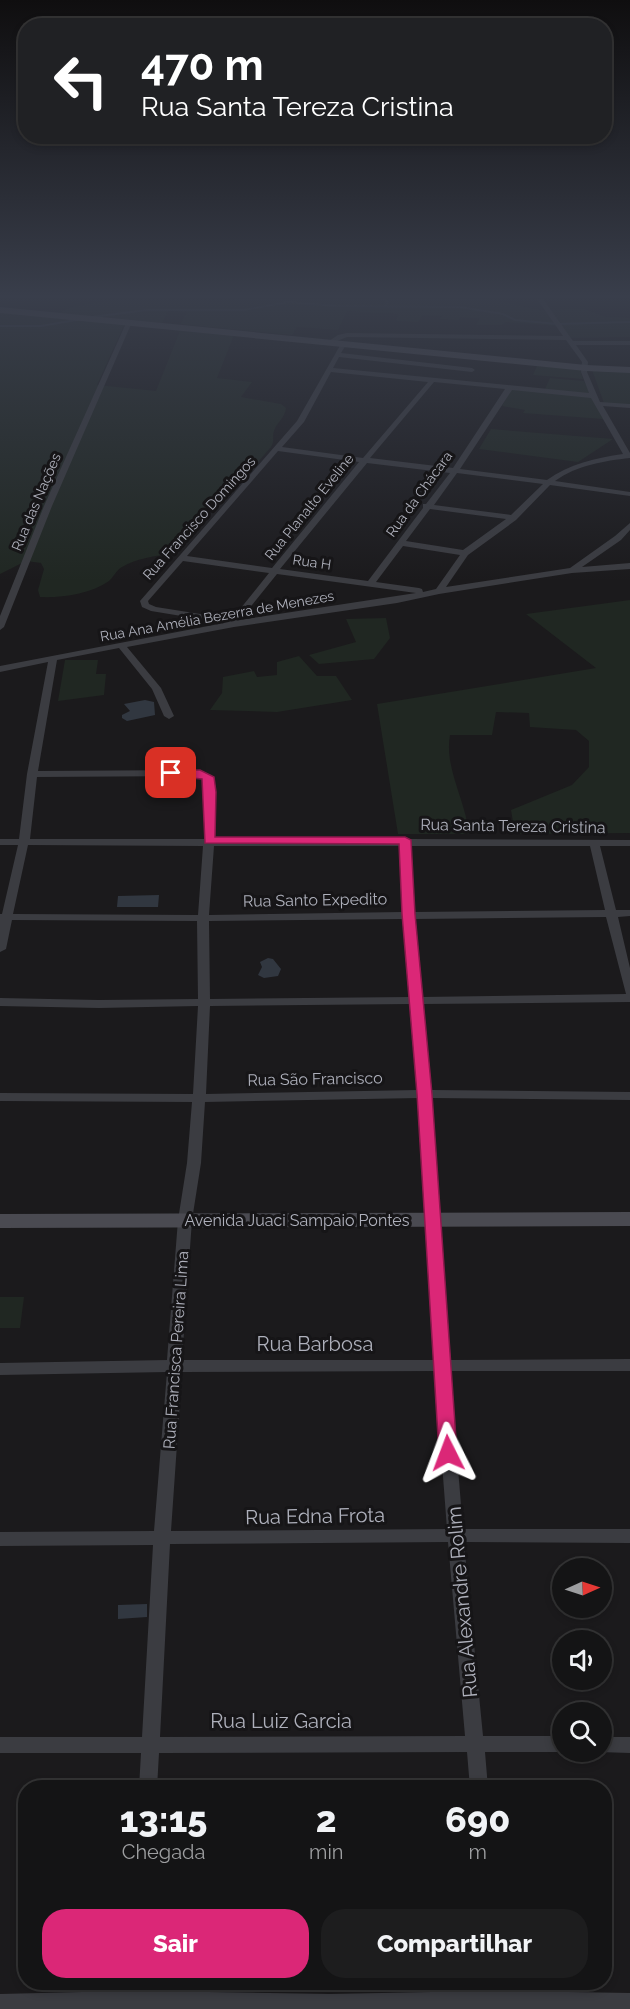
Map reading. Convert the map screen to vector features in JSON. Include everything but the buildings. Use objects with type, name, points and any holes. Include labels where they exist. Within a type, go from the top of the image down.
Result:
[{"type":"street","name":"Rua das Nações","points":[[0,627],[48,506],[98,393]]},
{"type":"street","name":"Rua Francisco Domingos","points":[[234,623],[158,610],[145,605],[144,601],[278,449],[300,422],[316,393]]},
{"type":"street","name":"Rua Planalto Eveline","points":[[234,623],[422,393]]},
{"type":"street","name":"Rua da Chácara","points":[[370,584],[453,472],[506,393]]},
{"type":"street","points":[[559,393],[593,396]]},
{"type":"street","points":[[434,592],[465,553],[513,518],[549,482],[577,466],[629,456],[592,393]]},
{"type":"street","points":[[598,404],[630,406]]},
{"type":"street","points":[[278,449],[630,494]]},
{"type":"street","points":[[426,506],[513,518]]},
{"type":"street","points":[[572,570],[618,537],[630,525]]},
{"type":"street","points":[[400,543],[465,553]]},
{"type":"street","name":"Rua H","points":[[180,558],[434,592]]},
{"type":"street","name":"Rua Ana Amélia Bezerra de Menezes","points":[[0,669],[234,623],[572,570],[630,566]]},
{"type":"street","points":[[121,645],[149,676],[169,716]]},
{"type":"street","points":[[0,950],[4,917],[24,841],[32,774],[52,658]]},
{"type":"street","name":"Rua Francisca Pereira Lima","points":[[32,774],[200,774],[209,780],[209,840],[203,918],[204,1003],[199,1098],[194,1163],[185,1220],[174,1366],[148,1780]]},
{"type":"street","name":"Rua Santa Tereza Cristina","points":[[0,842],[405,840],[630,843]]},
{"type":"street","name":"Rua Alexandre Rolim","points":[[405,840],[408,914],[425,1094],[448,1453],[478,1780]]},
{"type":"street","points":[[594,842],[630,992]]},
{"type":"street","name":"Rua Santo Expedito","points":[[4,917],[203,918],[630,913]]},
{"type":"street","points":[[0,1002],[204,1003],[630,998]]},
{"type":"street","name":"Rua São Francisco","points":[[0,1097],[199,1098],[425,1094],[630,1096]]},
{"type":"street","name":"Avenida Juaci Sampaio Pontes","points":[[0,1221],[630,1219]]},
{"type":"street","name":"Rua Barbosa","points":[[0,1369],[442,1364],[630,1365]]},
{"type":"street","name":"Rua Edna Frota","points":[[0,1539],[456,1535],[630,1536]]},
{"type":"street","name":"Rua Luiz Garcia","points":[[0,1745],[474,1742],[552,1744]]},
{"type":"street","points":[[612,1745],[630,1745]]},
{"type":"street","points":[[0,2004],[133,1998],[330,2004],[493,1998],[630,2003]]},
{"type":"shaded area","points":[[0,393],[244,393],[241,397],[281,404],[286,408],[274,431],[271,447],[245,477],[196,524],[172,554],[134,561],[120,568],[111,579],[102,585],[66,596],[40,597],[38,590],[44,569],[41,563],[26,561],[0,574]]},
{"type":"shaded area","points":[[509,393],[591,396],[603,419],[523,413],[525,410],[502,406]]},
{"type":"shaded area","points":[[600,393],[630,393],[630,404],[604,403]]},
{"type":"shaded area","points":[[491,429],[613,439],[578,462],[479,449]]},
{"type":"shaded area","points":[[630,600],[630,833],[515,834],[511,810],[572,785],[589,767],[589,741],[576,730],[530,727],[529,713],[496,712],[492,735],[450,735],[450,760],[469,834],[398,834],[377,704],[596,668],[526,614]]},
{"type":"shaded area","points":[[386,618],[390,638],[374,659],[319,664],[309,655],[356,642],[346,619]]},
{"type":"shaded area","points":[[299,656],[317,676],[336,676],[352,700],[277,712],[210,710],[222,693],[223,677],[254,671],[257,677],[277,675],[277,662]]},
{"type":"shaded area","points":[[65,660],[98,660],[96,674],[106,674],[104,695],[58,701]]},
{"type":"shaded area","points":[[145,700],[154,702],[155,715],[127,721],[122,718],[122,715],[130,711],[124,704]]},
{"type":"shaded area","points":[[159,895],[158,907],[117,907],[118,896]]},
{"type":"shaded area","points":[[268,958],[273,959],[281,969],[278,976],[264,978],[258,975],[262,967],[260,962]]},
{"type":"shaded area","points":[[0,1297],[24,1297],[20,1328],[0,1328]]},
{"type":"shaded area","points":[[147,1604],[147,1617],[118,1619],[118,1605]]},
{"type":"route","points":[[171,773],[200,774],[208,777],[209,840],[405,840],[408,914],[425,1094],[448,1453]]}]
